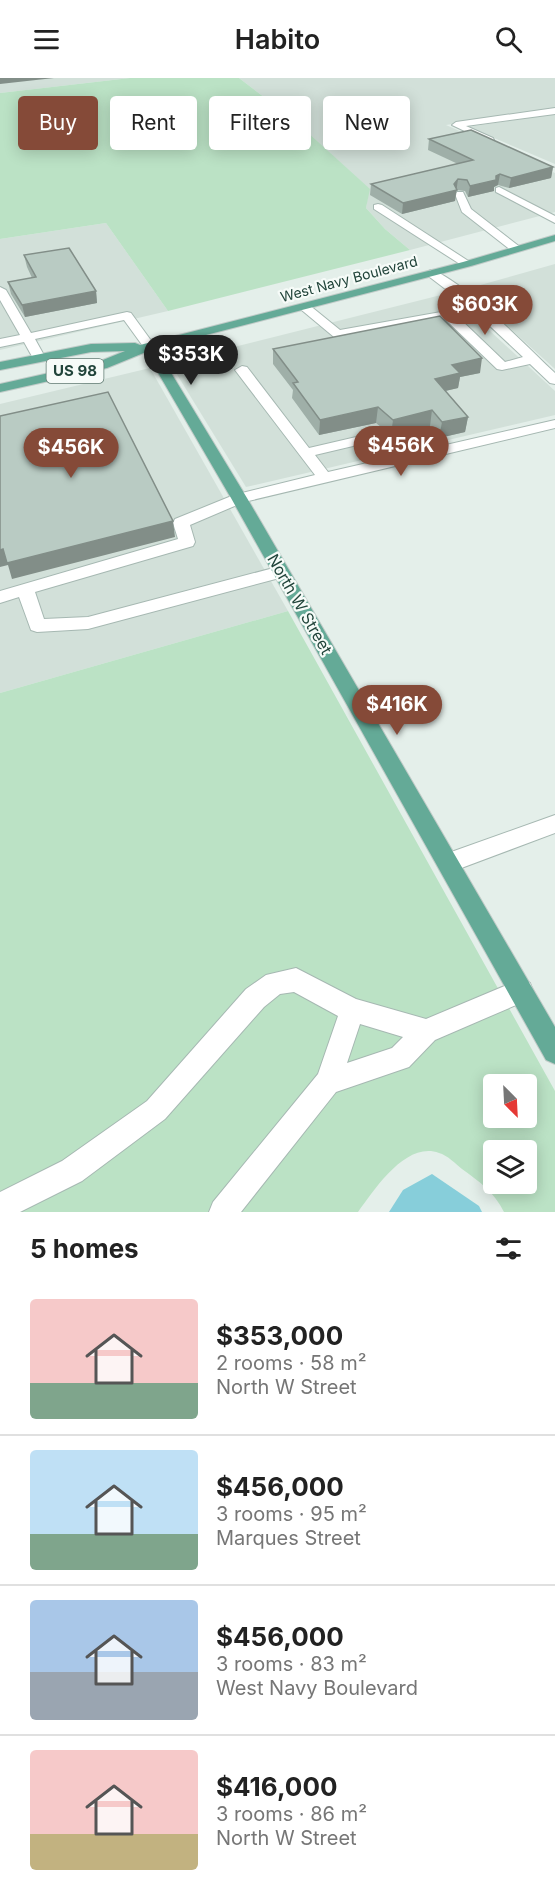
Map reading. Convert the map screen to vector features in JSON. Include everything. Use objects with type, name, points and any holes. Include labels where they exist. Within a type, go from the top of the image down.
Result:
[{"type":"main road","name":"West Navy Boulevard","points":[[0,388],[102,365],[149,346],[467,264],[555,238]]},
{"type":"main road","name":"West Navy Boulevard","points":[[0,366],[91,348],[149,346]]},
{"type":"main road","name":"North W Street","points":[[149,346],[239,498],[555,1051]]},
{"type":"street","points":[[495,143],[456,125],[555,111]]},
{"type":"street","points":[[499,190],[555,220]]},
{"type":"street","points":[[460,194],[466,210],[516,249]]},
{"type":"street","points":[[378,207],[467,264]]},
{"type":"street","points":[[430,273],[450,285],[555,380]]},
{"type":"street","points":[[0,290],[5,307],[29,337],[39,357]]},
{"type":"street","points":[[304,307],[338,334],[478,309]]},
{"type":"street","points":[[448,315],[502,366],[533,360]]},
{"type":"street","points":[[0,343],[127,316],[149,346]]},
{"type":"street","points":[[242,370],[325,478]]},
{"type":"street","points":[[0,597],[187,542],[181,523],[239,498],[555,424]]},
{"type":"street","points":[[306,453],[382,435]]},
{"type":"street","points":[[25,590],[37,627],[88,623],[281,573]]},
{"type":"street","points":[[448,863],[555,824]]},
{"type":"street","points":[[0,1207],[72,1171],[156,1110],[255,998],[275,983],[296,980],[352,1010],[426,1031]]},
{"type":"street","points":[[328,1082],[400,1059],[426,1031],[521,991]]},
{"type":"street","points":[[223,1212],[328,1082],[352,1010]]},
{"type":"shaded area","points":[[0,78],[130,78],[0,93]]},
{"type":"shaded area","points":[[239,78],[555,78],[555,108],[446,125],[555,173],[555,212],[410,250],[385,229],[366,208],[369,189],[327,150],[410,150],[410,96],[323,96],[323,147],[311,136],[311,96],[263,96]]},
{"type":"shaded area","points":[[555,114],[555,164],[468,127]]},
{"type":"shaded area","points":[[106,223],[168,311],[0,350],[0,239]]},
{"type":"shaded area","points":[[555,264],[555,369],[466,289]]},
{"type":"shaded area","points":[[449,293],[555,391],[555,415],[246,487],[170,363]]},
{"type":"shaded area","points":[[150,368],[288,611],[0,693],[0,404]]},
{"type":"green space","points":[[130,78],[239,78],[263,96],[209,96],[209,150],[311,150],[311,135],[323,146],[323,150],[327,150],[370,189],[366,208],[385,229],[410,250],[168,311],[106,223],[0,239],[0,93]]},
{"type":"green space","points":[[288,611],[555,1091],[555,1212],[504,1212],[491,1194],[537,1194],[537,1140],[483,1140],[483,1186],[442,1154],[427,1151],[403,1160],[392,1169],[358,1212],[0,1212],[0,693]]},
{"type":"water","points":[[432,1174],[479,1206],[482,1212],[389,1212],[403,1190]]},
{"type":"building","points":[[471,130],[553,167],[511,178],[500,174],[496,176],[496,180],[470,186],[467,180],[458,179],[454,184],[457,190],[403,203],[371,184],[473,160],[429,139]]},
{"type":"building","points":[[69,248],[96,291],[22,305],[8,282],[36,277],[24,255]]},
{"type":"building","points":[[440,316],[482,358],[452,365],[460,373],[435,379],[468,417],[442,422],[432,410],[393,420],[378,407],[320,420],[293,383],[298,382],[273,349]]},
{"type":"building","points":[[108,392],[173,521],[7,563],[3,549],[0,550],[0,416]]}]
